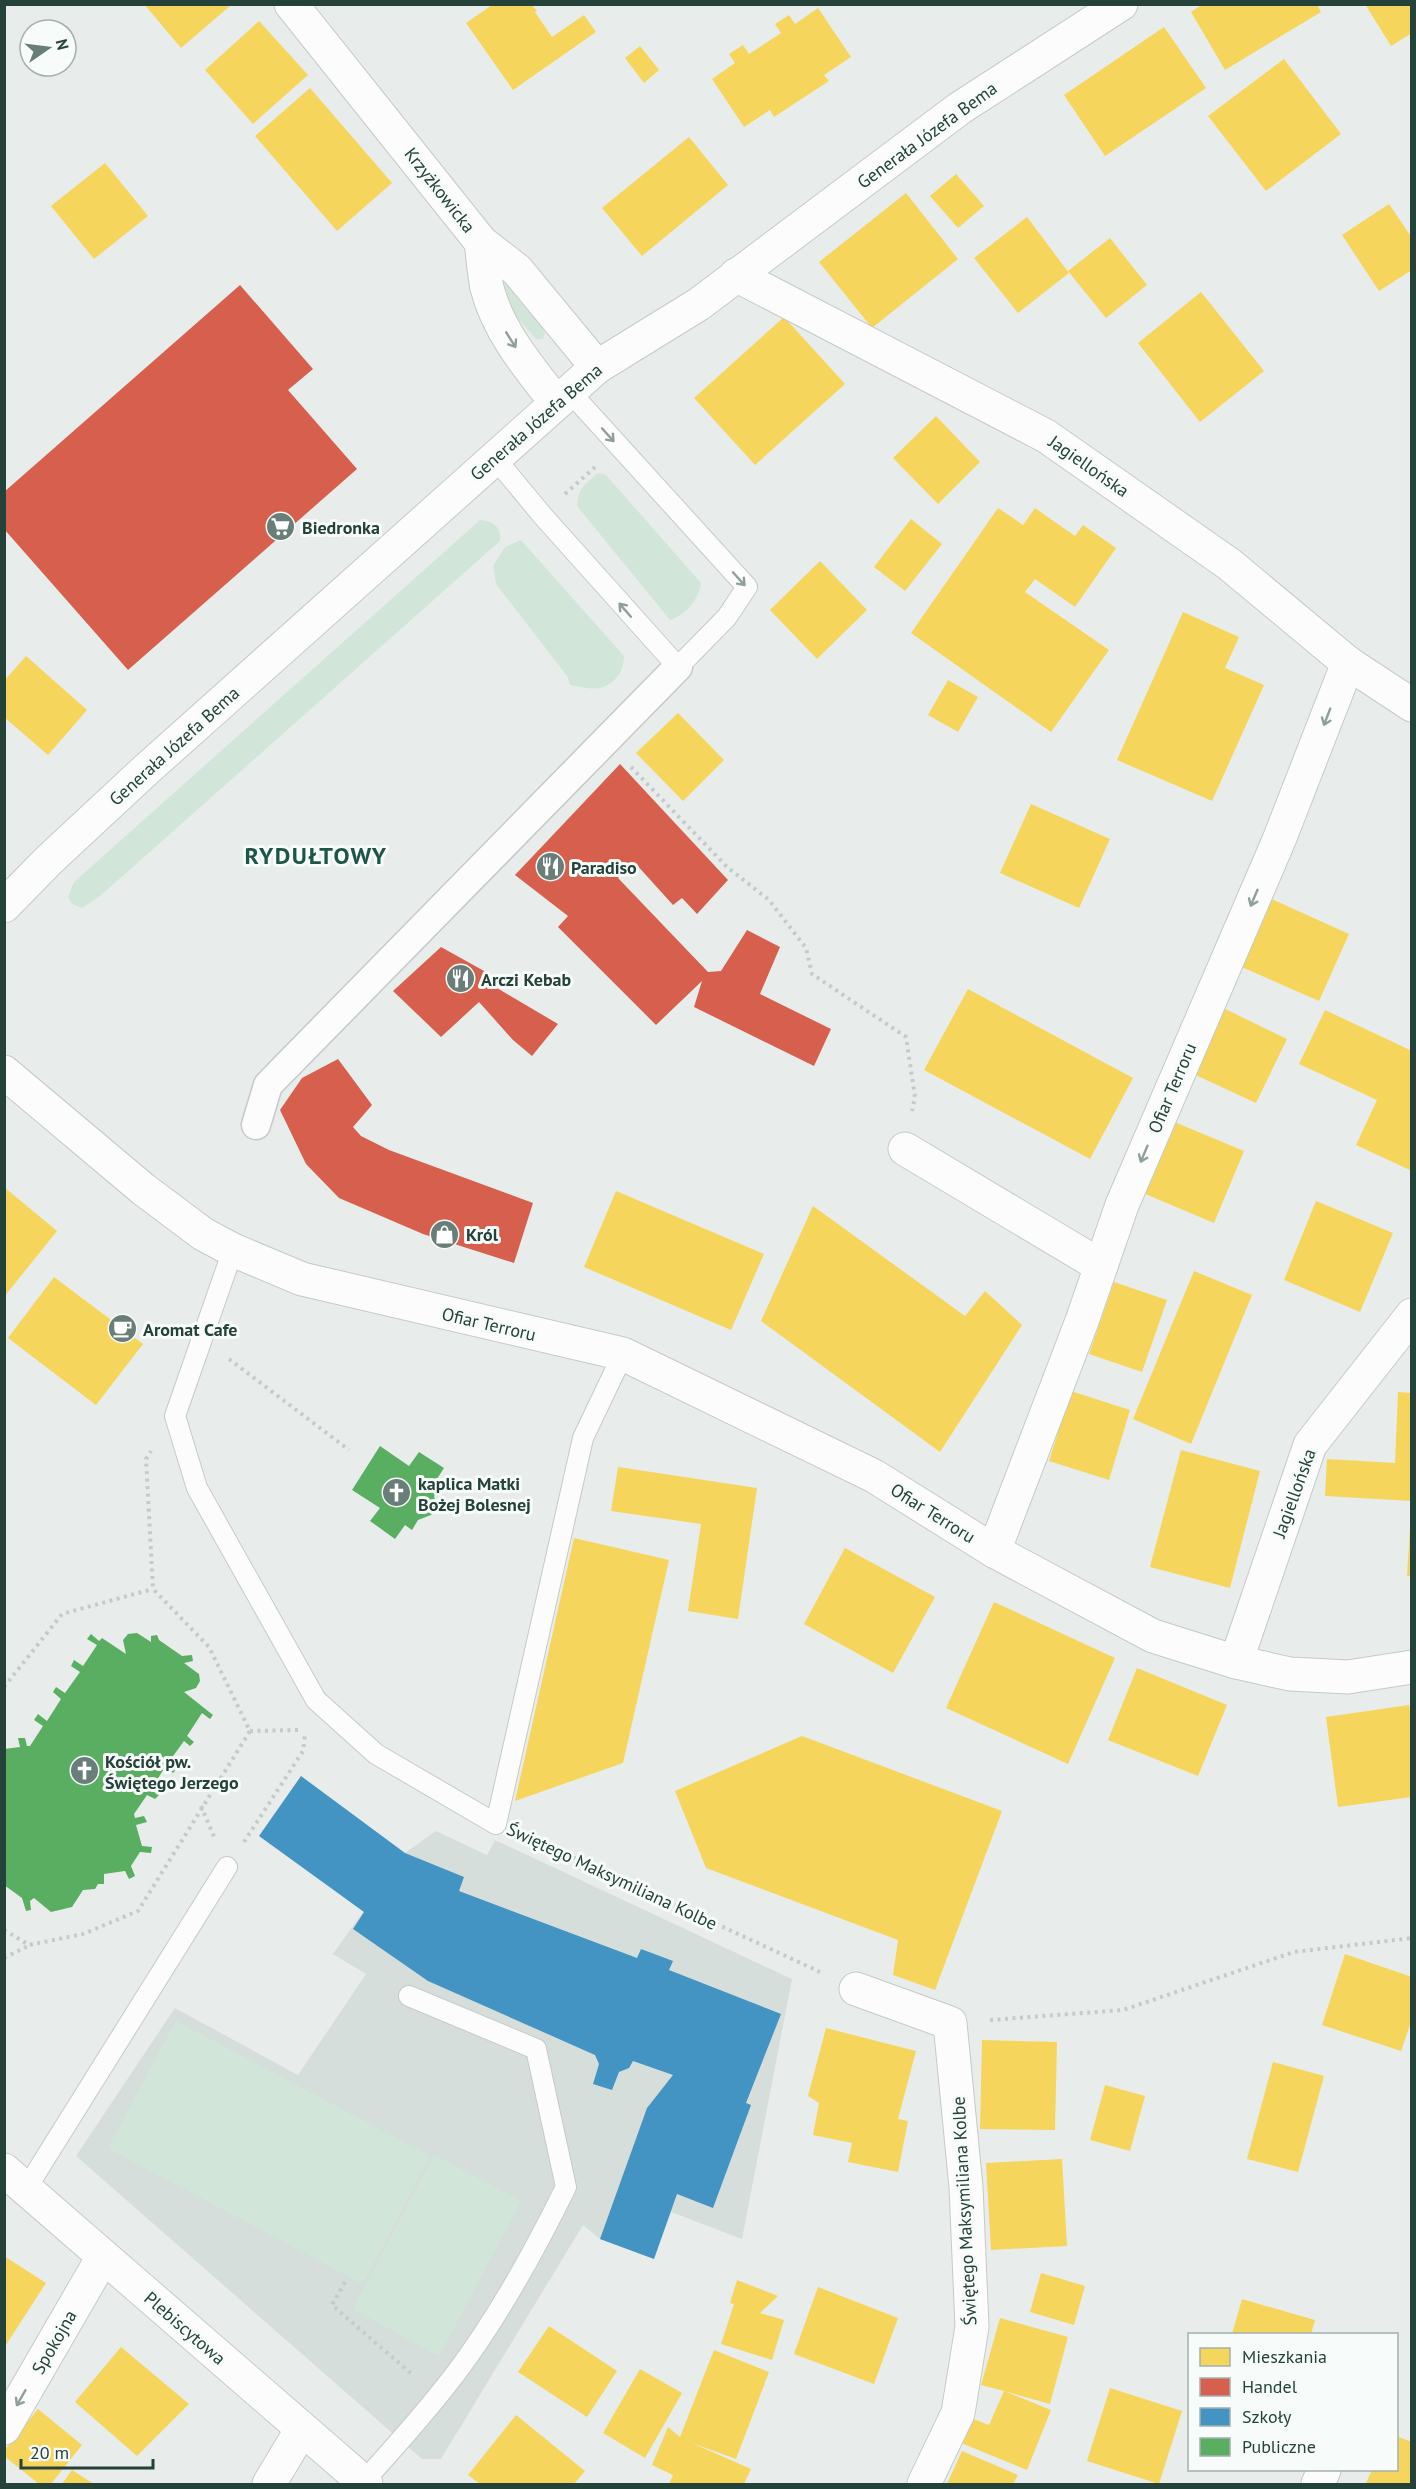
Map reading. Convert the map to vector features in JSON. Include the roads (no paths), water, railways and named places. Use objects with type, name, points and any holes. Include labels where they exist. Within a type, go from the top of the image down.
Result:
[{"type":"street","name":"Krzyżkowicka","points":[[291,4],[481,242],[518,270],[597,367]]},
{"type":"street","name":"Generała Józefa Bema","points":[[4,906],[49,860],[148,768],[597,367],[699,304],[960,108],[1121,4]]},
{"type":"street","points":[[481,242],[487,287],[496,314],[510,339],[562,397]]},
{"type":"street","name":"Jagiellońska","points":[[736,275],[1046,436],[1229,564],[1348,663],[1412,705]]},
{"type":"street","name":"Ofiar Terroru","points":[[994,1551],[1078,1332],[1122,1205],[1279,840],[1348,663]]},
{"type":"street","points":[[256,1125],[268,1085],[678,667]]},
{"type":"street","name":"Ofiar Terroru","points":[[4,1072],[143,1189],[203,1234],[233,1250],[302,1279],[623,1354],[874,1476],[994,1551],[1153,1636],[1236,1662],[1290,1674],[1348,1677],[1412,1667]]},
{"type":"street","points":[[905,1149],[1101,1266]]},
{"type":"street","name":"Jagiellońska","points":[[1236,1662],[1310,1446],[1412,1315]]},
{"type":"street","name":"Świętego Maksymiliana Kolbe","points":[[856,1989],[950,2023],[966,2187],[972,2327],[958,2413],[924,2484]]},
{"type":"street","name":"Plebiscytowa","points":[[15,2180],[365,2483]]},
{"type":"street","name":"Spokojna","points":[[4,2428],[103,2257]]},
{"type":"street","points":[[269,2484],[302,2429]]},
{"type":"lane","points":[[494,457],[572,550],[678,667],[727,617],[747,587],[562,397]]},
{"type":"lane","name":"Świętego Maksymiliana Kolbe","points":[[233,1250],[175,1416],[197,1488],[316,1700],[376,1754],[496,1824],[583,1438],[623,1354]]},
{"type":"lane","points":[[15,2180],[227,1867]]},
{"type":"lane","points":[[365,2483],[457,2372],[495,2314],[566,2187],[536,2049],[409,1996]]},
{"type":"place","name":"Biedronka","points":[[281,527]]},
{"type":"place","name":"Paradiso","points":[[550,867]]},
{"type":"place","name":"Arczi Kebab","points":[[460,979]]},
{"type":"place","name":"Król","points":[[445,1234]]},
{"type":"place","name":"Aromat Cafe","points":[[122,1329]]},
{"type":"place","name":"kaplica Matki Bożej Bolesnej","points":[[397,1493]]},
{"type":"place","name":"Kościół pw. Świętego Jerzego","points":[[84,1771]]},
{"type":"district","name":"RYDUŁTOWY","points":[[316,855]]}]
